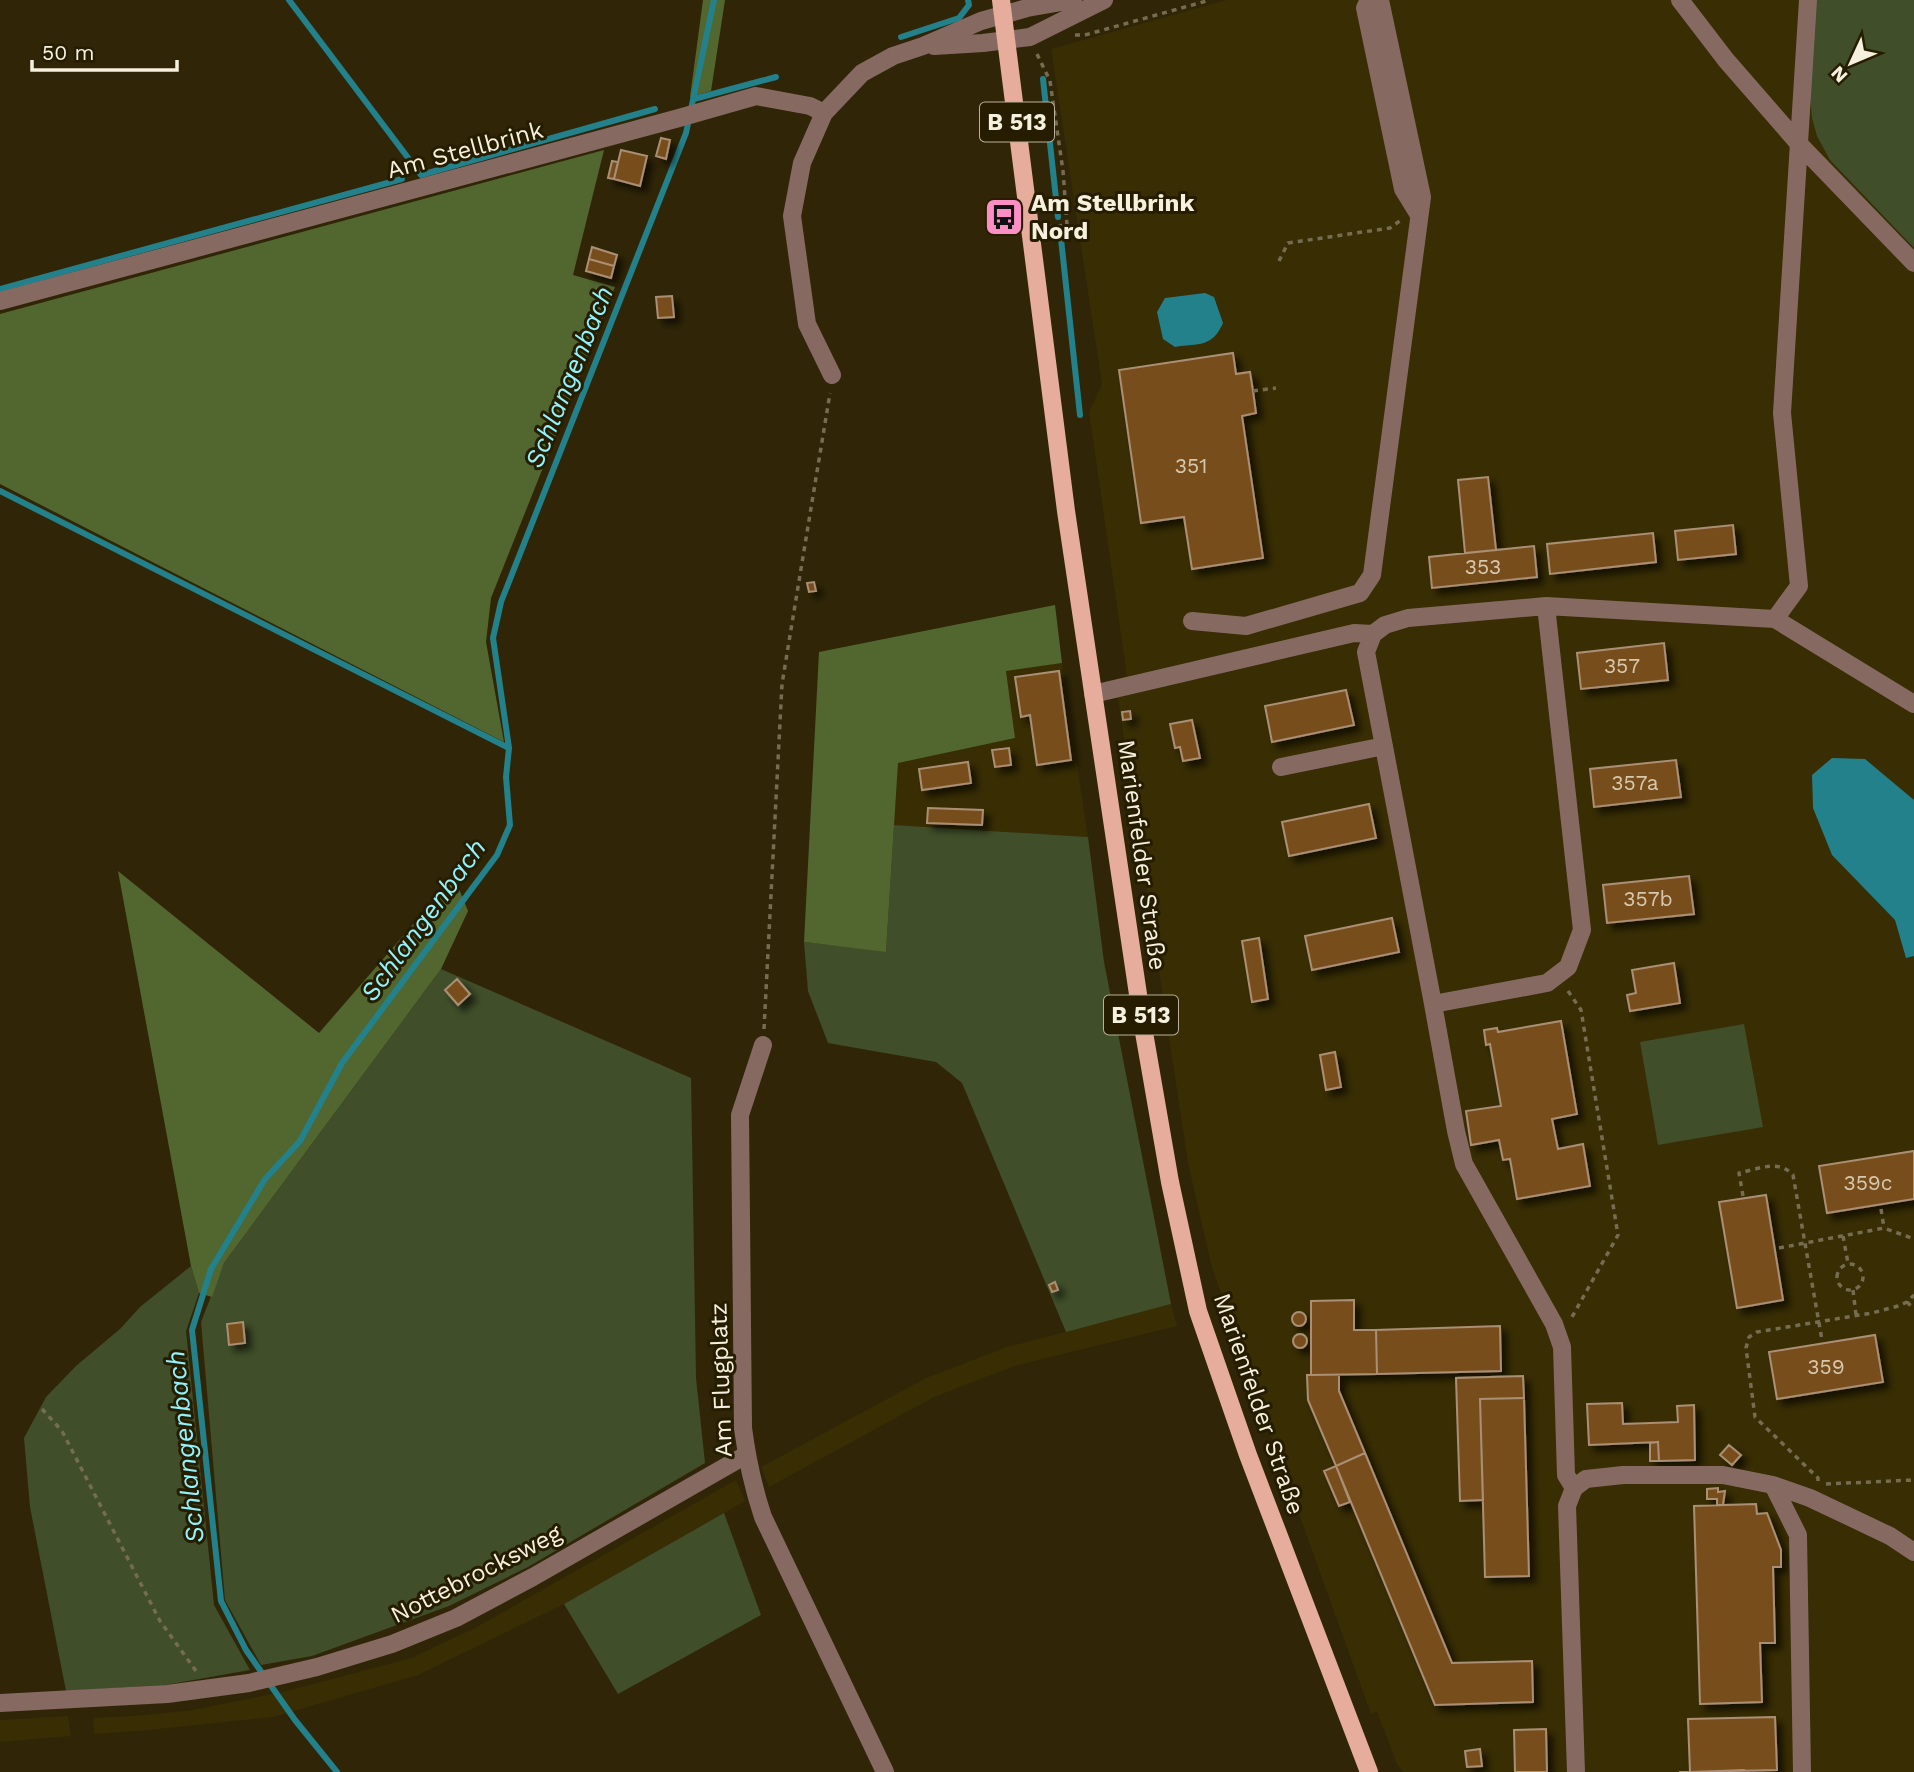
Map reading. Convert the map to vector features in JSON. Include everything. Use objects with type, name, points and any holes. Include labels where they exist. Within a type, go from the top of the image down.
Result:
[{"type":"main road","name":"Marienfelder Straße","points":[[1002,8],[1066,510],[1142,1021],[1170,1182],[1199,1311],[1248,1455],[1369,1772]]},
{"type":"street","points":[[832,375],[807,324],[792,216],[802,163],[824,113],[862,73],[893,56],[981,21],[1002,8],[1027,8],[1073,0]]},
{"type":"street","points":[[923,46],[1030,37],[1104,0]]},
{"type":"street","points":[[1369,0],[1365,8],[1403,189],[1419,215]]},
{"type":"street","points":[[1192,621],[1246,626],[1360,593],[1372,575],[1422,197],[1380,0]]},
{"type":"street","points":[[1680,0],[1726,60],[1800,145],[1914,263]]},
{"type":"street","points":[[1775,619],[1799,586],[1782,413],[1808,0]]},
{"type":"street","name":"Am Stellbrink","points":[[0,301],[756,96],[810,106],[824,113]]},
{"type":"street","points":[[1433,1004],[1547,984],[1568,967],[1582,930],[1546,606]]},
{"type":"street","points":[[1574,1488],[1566,1475],[1562,1348],[1553,1322],[1464,1164],[1456,1131],[1366,652],[1373,634],[1385,625],[1408,618],[1546,606],[1775,619],[1914,704]]},
{"type":"street","points":[[1093,694],[1354,633],[1373,634]]},
{"type":"street","points":[[1281,767],[1384,746]]},
{"type":"street","name":"Am Flugplatz","points":[[763,1045],[740,1115],[743,1428],[746,1455],[763,1517],[885,1772]]},
{"type":"street","name":"Nottebrocksweg","points":[[0,1703],[167,1694],[203,1689],[317,1667],[392,1644],[456,1618],[533,1577],[746,1455]]},
{"type":"street","points":[[1576,1772],[1567,1506],[1574,1488],[1586,1479],[1623,1475],[1723,1475],[1773,1485],[1810,1498],[1890,1536],[1914,1552]]},
{"type":"street","points":[[1773,1485],[1798,1535],[1802,1772]]},
{"type":"path","points":[[1074,35],[1085,35],[1210,0]]},
{"type":"path","points":[[1030,229],[1067,225],[1063,171],[1050,81],[1037,54],[1031,61]]},
{"type":"path","points":[[1279,261],[1288,243],[1390,228],[1401,220]]},
{"type":"path","points":[[763,1045],[782,684],[832,375]]},
{"type":"path","points":[[1253,391],[1276,388]]},
{"type":"path","points":[[1553,1322],[1571,1318],[1618,1235],[1581,1010],[1556,976]]},
{"type":"path","points":[[1743,1196],[1739,1173],[1778,1165],[1793,1175],[1822,1340]]},
{"type":"path","points":[[1881,1209],[1884,1228]]},
{"type":"path","points":[[1779,1248],[1884,1228],[1914,1239]]},
{"type":"path","points":[[1843,1236],[1848,1263]]},
{"type":"path","points":[[1848,1263],[1859,1266],[1864,1277],[1858,1288],[1853,1290],[1841,1287],[1836,1276],[1838,1270],[1848,1263]]},
{"type":"path","points":[[1853,1290],[1856,1315]]},
{"type":"path","points":[[1914,1295],[1898,1306],[1757,1332],[1749,1337],[1746,1348],[1755,1417],[1818,1478],[1817,1485],[1914,1480]]},
{"type":"path","points":[[1907,1302],[1914,1309]]},
{"type":"path","points":[[42,1409],[62,1431],[160,1621],[199,1675],[203,1689]]},
{"type":"shaded area","points":[[1227,0],[1914,0],[1914,1772],[1403,1772],[1397,1764],[1377,1712],[1371,1714],[1211,1264],[1188,1163],[1115,679],[1127,676],[1089,412],[1102,384],[1051,49]]},
{"type":"shaded area","points":[[1062,663],[1088,837],[894,825],[898,762],[1015,738],[1006,670]]},
{"type":"shaded area","points":[[1171,1304],[1177,1326],[1014,1366],[934,1397],[769,1487],[761,1467],[926,1378],[1007,1347]]},
{"type":"shaded area","points":[[736,1480],[745,1501],[564,1604],[418,1675],[273,1717],[94,1734],[93,1718],[193,1710],[287,1691],[411,1658],[475,1628]]},
{"type":"shaded area","points":[[68,1716],[71,1736],[0,1742],[0,1720]]},
{"type":"green space","points":[[703,0],[725,0],[711,91],[690,97]]},
{"type":"green space","points":[[1816,0],[1914,0],[1914,248],[1830,160],[1817,136],[1810,97]]},
{"type":"green space","points":[[604,150],[573,275],[615,287],[491,598],[486,642],[504,742],[0,484],[0,314]]},
{"type":"green space","points":[[1055,605],[1062,663],[1006,671],[1015,738],[898,763],[886,952],[804,942],[819,652]]},
{"type":"green space","points":[[894,825],[1088,837],[1104,962],[1171,1304],[1066,1332],[962,1083],[936,1062],[828,1043],[808,991],[804,942],[886,951]]},
{"type":"green space","points":[[118,871],[319,1033],[454,877],[468,911],[441,969],[224,1263],[212,1297],[199,1293],[191,1266]]},
{"type":"green space","points":[[441,969],[691,1078],[696,1378],[705,1463],[528,1567],[449,1606],[312,1656],[261,1665],[225,1600],[201,1322],[224,1263]]},
{"type":"green space","points":[[1744,1024],[1763,1127],[1658,1145],[1640,1042]]},
{"type":"green space","points":[[191,1266],[199,1293],[186,1331],[214,1605],[250,1670],[165,1685],[66,1691],[30,1507],[24,1438],[46,1397],[76,1366],[120,1329],[140,1307]]},
{"type":"green space","points":[[724,1513],[761,1615],[618,1694],[564,1604]]},
{"type":"water","points":[[1205,293],[1214,297],[1223,323],[1214,337],[1204,343],[1175,347],[1163,339],[1157,312],[1165,298]]},
{"type":"water","points":[[1832,758],[1865,759],[1914,800],[1914,956],[1906,958],[1895,920],[1832,855],[1813,808],[1812,775]]},
{"type":"building","points":[[661,138],[670,140],[666,159],[656,156]]},
{"type":"building","points":[[621,150],[647,156],[640,186],[614,179]]},
{"type":"building","points":[[612,161],[618,162],[614,179],[608,178]]},
{"type":"building","points":[[592,247],[617,255],[614,266],[589,259]]},
{"type":"building","points":[[589,259],[614,266],[611,278],[586,271]]},
{"type":"building","points":[[672,296],[674,317],[658,318],[656,297]]},
{"type":"building","points":[[1233,353],[1236,374],[1250,372],[1253,391],[1256,413],[1242,416],[1263,558],[1192,569],[1184,517],[1141,523],[1119,370]]},
{"type":"building","points":[[1488,477],[1496,550],[1465,553],[1458,480]]},
{"type":"building","points":[[1733,525],[1736,554],[1678,560],[1675,531]]},
{"type":"building","points":[[1653,533],[1656,562],[1550,574],[1547,544]]},
{"type":"building","points":[[1534,546],[1537,577],[1432,588],[1429,557]]},
{"type":"building","points":[[814,582],[816,591],[809,592],[807,583]]},
{"type":"building","points":[[1664,643],[1668,680],[1581,689],[1577,653]]},
{"type":"building","points":[[1059,671],[1071,760],[1037,765],[1030,715],[1021,717],[1015,677]]},
{"type":"building","points":[[1346,690],[1354,725],[1272,742],[1265,706]]},
{"type":"building","points":[[1130,711],[1131,719],[1123,720],[1122,712]]},
{"type":"building","points":[[1192,720],[1200,758],[1183,761],[1180,747],[1175,748],[1170,724]]},
{"type":"building","points":[[1009,748],[1011,765],[995,767],[992,750]]},
{"type":"building","points":[[1676,760],[1681,797],[1594,807],[1590,769]]},
{"type":"building","points":[[968,762],[971,783],[922,790],[919,769]]},
{"type":"building","points":[[1369,804],[1376,838],[1289,856],[1282,822]]},
{"type":"building","points":[[928,808],[983,810],[982,825],[927,823]]},
{"type":"building","points":[[1689,876],[1694,914],[1607,923],[1603,885]]},
{"type":"building","points":[[1392,918],[1399,952],[1312,970],[1305,936]]},
{"type":"building","points":[[1259,938],[1268,999],[1252,1002],[1242,941]]},
{"type":"building","points":[[1674,963],[1680,1003],[1630,1011],[1627,995],[1636,993],[1632,970]]},
{"type":"building","points":[[457,979],[470,994],[458,1005],[445,990]]},
{"type":"building","points":[[1561,1021],[1577,1114],[1552,1119],[1558,1149],[1583,1144],[1590,1186],[1517,1199],[1510,1159],[1503,1160],[1499,1140],[1471,1145],[1466,1111],[1501,1106],[1490,1044],[1486,1045],[1484,1030],[1497,1028],[1498,1032]]},
{"type":"building","points":[[1335,1052],[1341,1087],[1326,1090],[1320,1055]]},
{"type":"building","points":[[1914,1151],[1914,1199],[1827,1213],[1819,1166]]},
{"type":"building","points":[[1766,1195],[1783,1300],[1737,1308],[1719,1202]]},
{"type":"building","points":[[1055,1282],[1058,1290],[1052,1292],[1049,1285]]},
{"type":"building","points":[[1354,1300],[1354,1330],[1376,1330],[1377,1374],[1311,1375],[1311,1301]]},
{"type":"building","points":[[1296,1312],[1302,1312],[1306,1319],[1302,1326],[1296,1326],[1292,1322],[1292,1316]]},
{"type":"building","points":[[243,1322],[245,1343],[229,1345],[227,1324]]},
{"type":"building","points":[[1500,1326],[1501,1371],[1377,1374],[1376,1330]]},
{"type":"building","points":[[1297,1334],[1303,1334],[1307,1341],[1303,1348],[1297,1348],[1293,1344],[1293,1338]]},
{"type":"building","points":[[1875,1335],[1883,1382],[1777,1399],[1769,1352]]},
{"type":"building","points":[[1307,1375],[1339,1375],[1339,1391],[1365,1453],[1336,1466],[1308,1400]]},
{"type":"building","points":[[1523,1376],[1524,1398],[1480,1399],[1483,1500],[1460,1501],[1456,1378]]},
{"type":"building","points":[[1524,1398],[1529,1576],[1485,1577],[1480,1399]]},
{"type":"building","points":[[1622,1403],[1623,1424],[1678,1422],[1677,1406],[1694,1405],[1695,1460],[1659,1461],[1658,1442],[1589,1445],[1587,1404]]},
{"type":"building","points":[[1658,1442],[1659,1461],[1650,1461],[1650,1443]]},
{"type":"building","points":[[1729,1445],[1741,1455],[1732,1465],[1720,1455]]},
{"type":"building","points":[[1365,1453],[1452,1663],[1532,1661],[1533,1702],[1435,1705],[1336,1466]]},
{"type":"building","points":[[1336,1466],[1350,1502],[1339,1506],[1324,1471]]},
{"type":"building","points":[[1718,1488],[1718,1492],[1725,1491],[1723,1505],[1717,1505],[1717,1499],[1707,1499],[1707,1489]]},
{"type":"building","points":[[1756,1504],[1757,1514],[1767,1513],[1781,1550],[1781,1567],[1773,1567],[1775,1643],[1760,1643],[1762,1702],[1700,1704],[1694,1506]]},
{"type":"building","points":[[1775,1717],[1777,1770],[1690,1772],[1688,1719]]},
{"type":"building","points":[[1546,1729],[1547,1772],[1515,1772],[1514,1730]]},
{"type":"building","points":[[1480,1749],[1482,1766],[1467,1767],[1465,1751]]},
{"type":"building","points":[[1744,1770],[1744,1772],[1690,1772]]},
{"type":"waterway","points":[[289,0],[421,175],[655,109]]},
{"type":"waterway","name":"Schlangenbach","points":[[337,1772],[295,1720],[246,1650],[221,1601],[192,1330],[211,1269],[265,1179],[300,1141],[342,1063],[497,855],[510,825],[506,777],[509,748],[493,638],[501,602],[686,133],[714,0]]},
{"type":"waterway","points":[[901,37],[959,18],[969,5],[968,0]]},
{"type":"waterway","points":[[694,99],[776,77]]},
{"type":"waterway","points":[[1043,79],[1058,217]]},
{"type":"waterway","points":[[0,289],[402,179]]},
{"type":"waterway","points":[[1061,239],[1080,415]]},
{"type":"waterway","points":[[0,491],[509,748]]},
{"type":"place","name":"Am Stellbrink Nord","points":[[1004,217]]}]
